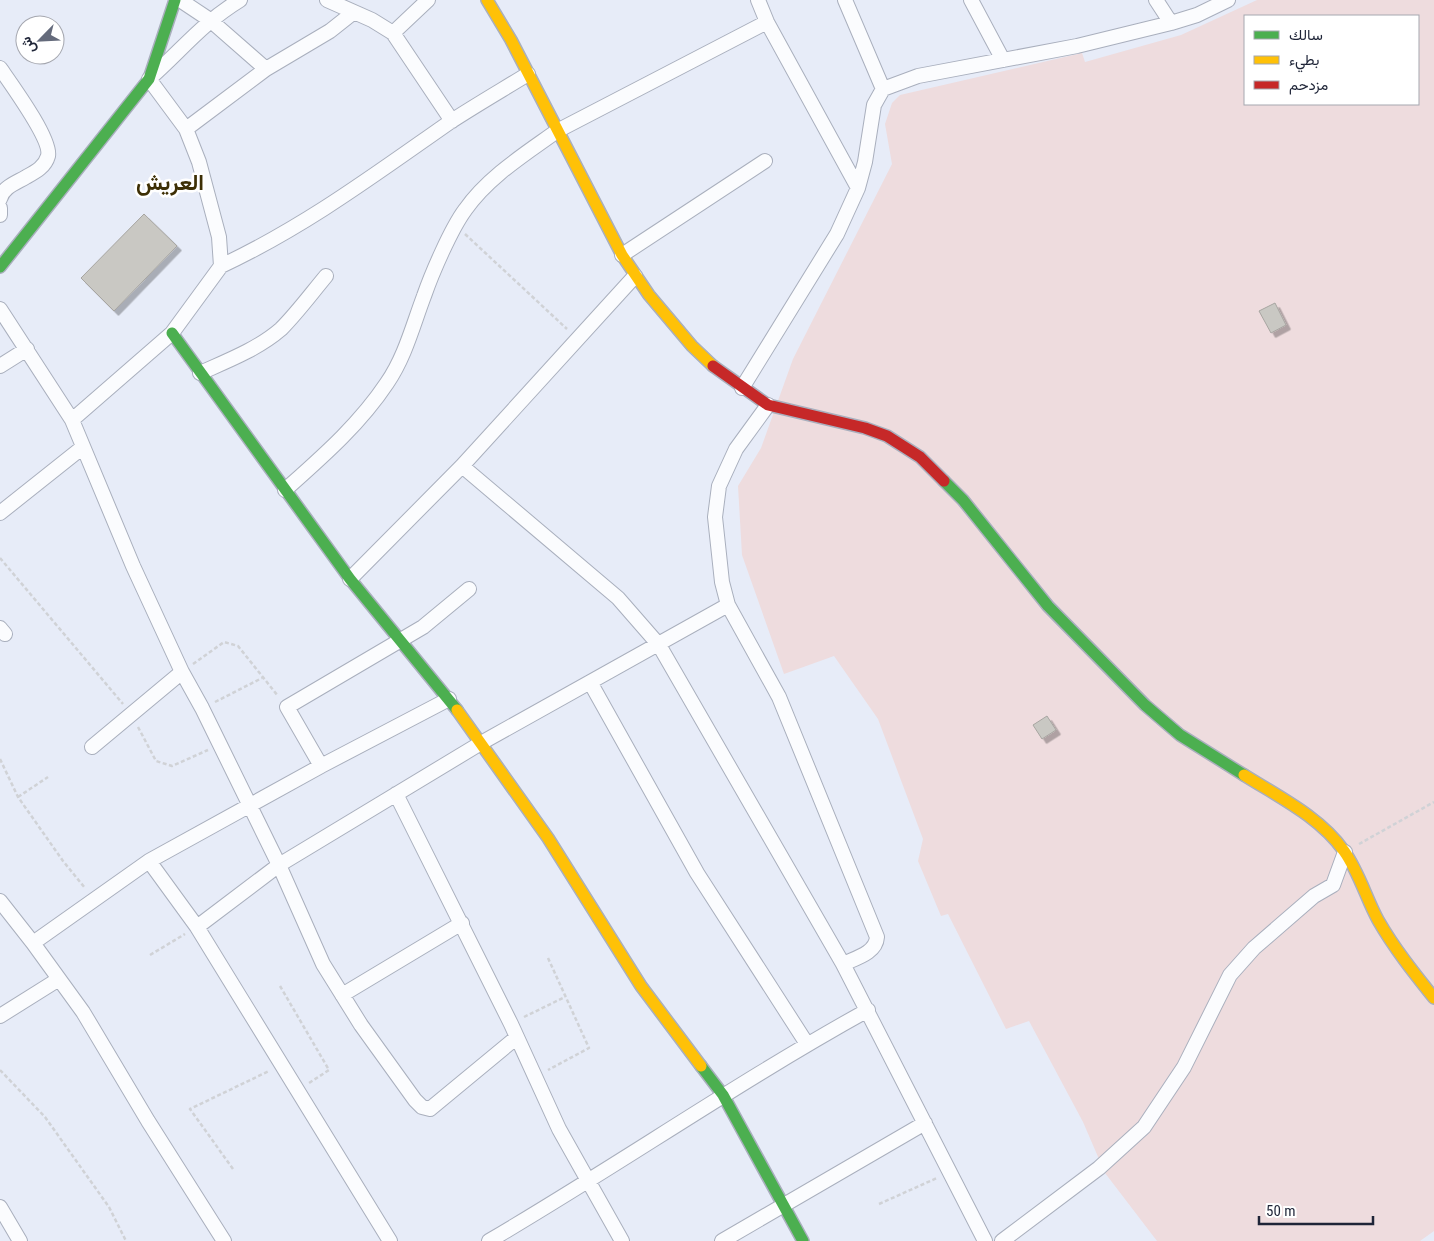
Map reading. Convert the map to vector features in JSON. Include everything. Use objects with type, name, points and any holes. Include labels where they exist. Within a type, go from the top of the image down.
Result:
[{"type":"street","points":[[149,79],[175,0]]},
{"type":"street","points":[[180,0],[210,20],[266,69]]},
{"type":"street","points":[[0,267],[149,79],[210,20],[240,0]]},
{"type":"street","points":[[393,33],[428,0]]},
{"type":"street","points":[[488,0],[622,255],[635,276],[692,346],[710,364],[768,405],[865,428],[887,436],[920,457],[964,500],[1048,606],[1145,705],[1180,735],[1302,811],[1329,834],[1345,852],[1378,920],[1404,961],[1434,998]]},
{"type":"street","points":[[758,0],[767,22],[858,188]]},
{"type":"street","points":[[845,0],[883,89]]},
{"type":"street","points":[[971,0],[1003,60]]},
{"type":"street","points":[[1156,0],[1171,23]]},
{"type":"street","points":[[742,388],[837,234],[858,188],[865,162],[874,105],[883,89],[918,76],[1077,46],[1171,23],[1197,15],[1228,0]]},
{"type":"street","points":[[331,1],[393,33],[452,121]]},
{"type":"street","points":[[186,129],[266,69],[330,31],[354,12]]},
{"type":"street","points":[[284,490],[349,432],[388,383],[408,341],[424,295],[465,210],[489,184],[520,157],[557,131],[767,22]]},
{"type":"street","points":[[0,68],[38,125],[48,148],[48,155],[41,168],[4,190],[0,199]]},
{"type":"street","points":[[72,420],[172,333],[221,266],[258,249],[330,207],[452,121],[528,74]]},
{"type":"street","points":[[149,79],[186,129],[210,197],[220,237],[221,266]]},
{"type":"street","points":[[622,255],[765,161]]},
{"type":"street","points":[[0,208],[0,215]]},
{"type":"street","points":[[200,373],[227,362],[272,336],[288,321],[326,276]]},
{"type":"street","points":[[350,579],[462,466],[635,276]]},
{"type":"street","points":[[0,309],[72,420],[182,672],[202,708],[279,865],[320,957],[342,995],[415,1100],[426,1109],[435,1107],[517,1037]]},
{"type":"street","points":[[172,333],[350,579],[402,640],[482,743],[573,875],[641,986],[723,1095],[803,1241]]},
{"type":"street","points":[[0,366],[27,349]]},
{"type":"street","points":[[768,405],[736,449],[718,486],[715,517],[717,551],[728,605],[779,697],[877,937],[876,944],[872,950],[844,964]]},
{"type":"street","points":[[0,513],[83,447]]},
{"type":"street","points":[[462,466],[618,598],[659,645],[844,964],[985,1241]]},
{"type":"street","points":[[321,766],[287,707],[402,640],[446,610],[469,589]]},
{"type":"street","points":[[197,928],[279,865],[482,743],[728,605]]},
{"type":"street","points":[[92,747],[182,672]]},
{"type":"street","points":[[590,682],[697,873],[807,1044]]},
{"type":"street","points":[[33,942],[149,861],[321,766],[448,700]]},
{"type":"street","points":[[396,794],[462,923],[559,1129],[622,1241]]},
{"type":"street","points":[[1002,1241],[1099,1168],[1144,1127],[1184,1067],[1230,975],[1254,948],[1314,896],[1333,885],[1345,852]]},
{"type":"street","points":[[149,861],[197,928],[390,1241]]},
{"type":"street","points":[[0,901],[33,942],[96,1032],[148,1121],[224,1241]]},
{"type":"street","points":[[342,995],[462,923]]},
{"type":"street","points":[[0,1016],[59,979]]},
{"type":"street","points":[[489,1241],[588,1183],[723,1095],[807,1044],[868,1010]]},
{"type":"street","points":[[722,1241],[925,1123]]},
{"type":"street","points":[[0,1207],[20,1241]]},
{"type":"path","points":[[457,226],[495,260],[576,339]]},
{"type":"path","points":[[0,558],[131,713],[156,761],[172,766],[220,745]]},
{"type":"path","points":[[182,672],[224,642],[238,646],[287,707]]},
{"type":"path","points":[[202,708],[262,678]]},
{"type":"path","points":[[0,759],[18,797],[58,854],[94,899]]},
{"type":"path","points":[[18,797],[48,777]]},
{"type":"path","points":[[1345,852],[1434,802]]},
{"type":"path","points":[[150,955],[197,928]]},
{"type":"path","points":[[535,1076],[589,1048],[548,958]]},
{"type":"path","points":[[280,986],[328,1070],[297,1092]]},
{"type":"path","points":[[511,1024],[565,997]]},
{"type":"path","points":[[233,1169],[190,1109],[282,1064]]},
{"type":"path","points":[[0,1070],[45,1117],[109,1207],[126,1241]]},
{"type":"path","points":[[879,1204],[949,1172]]},
{"type":"shaded area","points":[[1257,0],[1434,0],[1434,1231],[1420,1241],[1157,1241],[1105,1173],[1083,1122],[1029,1021],[1006,1029],[948,914],[941,916],[918,861],[923,839],[878,719],[834,656],[784,674],[742,555],[738,486],[761,448],[793,359],[892,164],[885,124],[892,103],[900,95],[1082,53],[1085,62],[1181,35]]},
{"type":"building","points":[[144,214],[177,246],[114,311],[81,278]]},
{"type":"building","points":[[1275,303],[1286,325],[1271,333],[1259,311]]},
{"type":"building","points":[[1047,716],[1056,730],[1042,739],[1033,725]]},
{"type":"traffic: fast","points":[[0,267],[149,79],[175,0]]},
{"type":"traffic: fast","points":[[172,333],[350,579],[457,710]]},
{"type":"traffic: fast","points":[[944,481],[963,500],[1048,606],[1145,705],[1180,735],[1244,775]]},
{"type":"traffic: fast","points":[[701,1066],[723,1095],[803,1241]]},
{"type":"traffic: slow","points":[[487,0],[511,40],[622,255],[649,295],[692,346],[713,366]]},
{"type":"traffic: slow","points":[[457,710],[548,838],[641,986],[701,1066]]},
{"type":"traffic: slow","points":[[1244,775],[1311,818],[1334,839],[1354,868],[1384,930],[1434,998]]},
{"type":"traffic: jam","points":[[713,366],[768,405],[865,428],[887,436],[920,457],[944,481]]},
{"type":"district","name":"العريش","points":[[170,182]]}]
